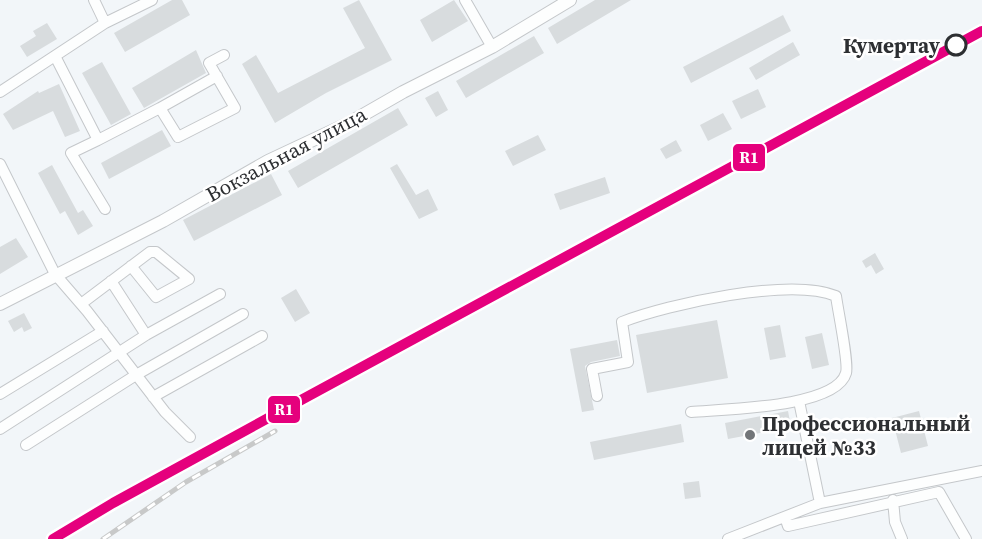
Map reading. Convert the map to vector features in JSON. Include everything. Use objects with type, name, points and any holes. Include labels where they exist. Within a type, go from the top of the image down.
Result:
[{"type":"main road","name":"Вокзальная улица","points":[[0,304],[163,220],[268,161],[349,123],[403,92],[492,47],[570,0]]},
{"type":"street","points":[[94,0],[105,23]]},
{"type":"street","points":[[0,92],[105,23],[152,0]]},
{"type":"street","points":[[465,0],[492,47]]},
{"type":"street","points":[[160,108],[178,137],[235,108],[209,63],[224,55]]},
{"type":"street","points":[[55,56],[99,140]]},
{"type":"street","points":[[105,209],[71,153],[217,76]]},
{"type":"street","points":[[0,164],[55,274],[103,331],[153,397],[190,437]]},
{"type":"street","points":[[81,304],[111,281],[131,266],[150,252],[156,252],[189,279],[156,297],[131,266]]},
{"type":"street","points":[[111,281],[146,335]]},
{"type":"street","points":[[597,396],[592,369],[628,362],[622,322],[728,294],[790,290],[836,296],[847,372],[839,387],[810,400],[692,412]]},
{"type":"street","points":[[0,429],[146,335],[220,294]]},
{"type":"street","points":[[26,445],[136,375],[243,314]]},
{"type":"street","points":[[0,394],[103,331]]},
{"type":"street","points":[[153,397],[262,336]]},
{"type":"street","points":[[799,401],[820,503]]},
{"type":"street","points":[[728,539],[820,503],[982,471]]},
{"type":"street","points":[[785,517],[788,526],[893,500],[939,492],[966,539]]},
{"type":"street","points":[[893,500],[895,522],[902,539]]},
{"type":"building","points":[[172,0],[182,0],[190,15],[125,52],[114,33]]},
{"type":"building","points":[[359,0],[392,60],[326,93],[275,123],[242,64],[256,55],[278,93],[365,48],[343,8]]},
{"type":"building","points":[[454,0],[468,21],[432,42],[420,20]]},
{"type":"building","points":[[595,0],[631,0],[557,44],[548,28]]},
{"type":"building","points":[[783,15],[791,31],[691,83],[683,67]]},
{"type":"building","points":[[47,23],[57,39],[27,57],[20,46],[36,36],[33,31]]},
{"type":"building","points":[[534,36],[544,53],[466,98],[456,81]]},
{"type":"building","points":[[793,42],[800,55],[756,80],[749,68]]},
{"type":"building","points":[[196,50],[206,73],[144,108],[132,88]]},
{"type":"building","points":[[102,62],[131,114],[111,125],[82,73]]},
{"type":"building","points":[[59,84],[80,131],[65,137],[53,111],[13,130],[3,114],[38,91],[39,93]]},
{"type":"building","points":[[758,89],[766,107],[741,119],[732,101]]},
{"type":"building","points":[[438,91],[448,110],[436,117],[425,98]]},
{"type":"building","points":[[398,108],[408,125],[298,188],[288,171]]},
{"type":"building","points":[[723,113],[732,129],[708,141],[700,125]]},
{"type":"building","points":[[162,130],[171,146],[109,179],[101,163]]},
{"type":"building","points":[[538,135],[546,150],[513,166],[505,151]]},
{"type":"building","points":[[676,140],[682,151],[666,159],[660,149]]},
{"type":"building","points":[[397,164],[416,195],[428,189],[438,210],[419,219],[390,168]]},
{"type":"building","points":[[52,165],[78,213],[83,210],[93,226],[78,235],[65,211],[60,214],[38,173]]},
{"type":"building","points":[[271,174],[282,195],[194,241],[183,220]]},
{"type":"building","points":[[605,177],[610,193],[560,210],[554,194]]},
{"type":"building","points":[[16,238],[28,257],[0,274],[0,247]]},
{"type":"building","points":[[875,253],[884,269],[876,274],[871,265],[866,268],[862,261]]},
{"type":"building","points":[[296,289],[310,313],[295,322],[281,298]]},
{"type":"building","points":[[24,313],[32,328],[24,332],[22,327],[14,332],[8,321]]},
{"type":"building","points":[[717,320],[728,378],[647,393],[636,335]]},
{"type":"building","points":[[780,325],[786,357],[770,360],[764,328]]},
{"type":"building","points":[[822,333],[829,365],[812,369],[805,337]]},
{"type":"building","points":[[617,340],[620,356],[591,362],[585,366],[594,410],[582,412],[570,349]]},
{"type":"building","points":[[788,411],[791,427],[728,439],[725,423]]},
{"type":"building","points":[[919,411],[928,446],[901,453],[892,418]]},
{"type":"building","points":[[681,424],[684,442],[594,460],[590,442]]},
{"type":"building","points":[[699,481],[701,497],[685,499],[683,483]]},
{"type":"railway","points":[[574,252],[982,31]]},
{"type":"railway","points":[[103,539],[186,482],[275,431]]},
{"type":"transit line","name":"R1","points":[[53,539],[113,503],[303,399],[982,31]]},
{"type":"place","name":"Кумертау","points":[[956,45]]},
{"type":"place","name":"Профессиональный лицей №33","points":[[750,435]]}]
